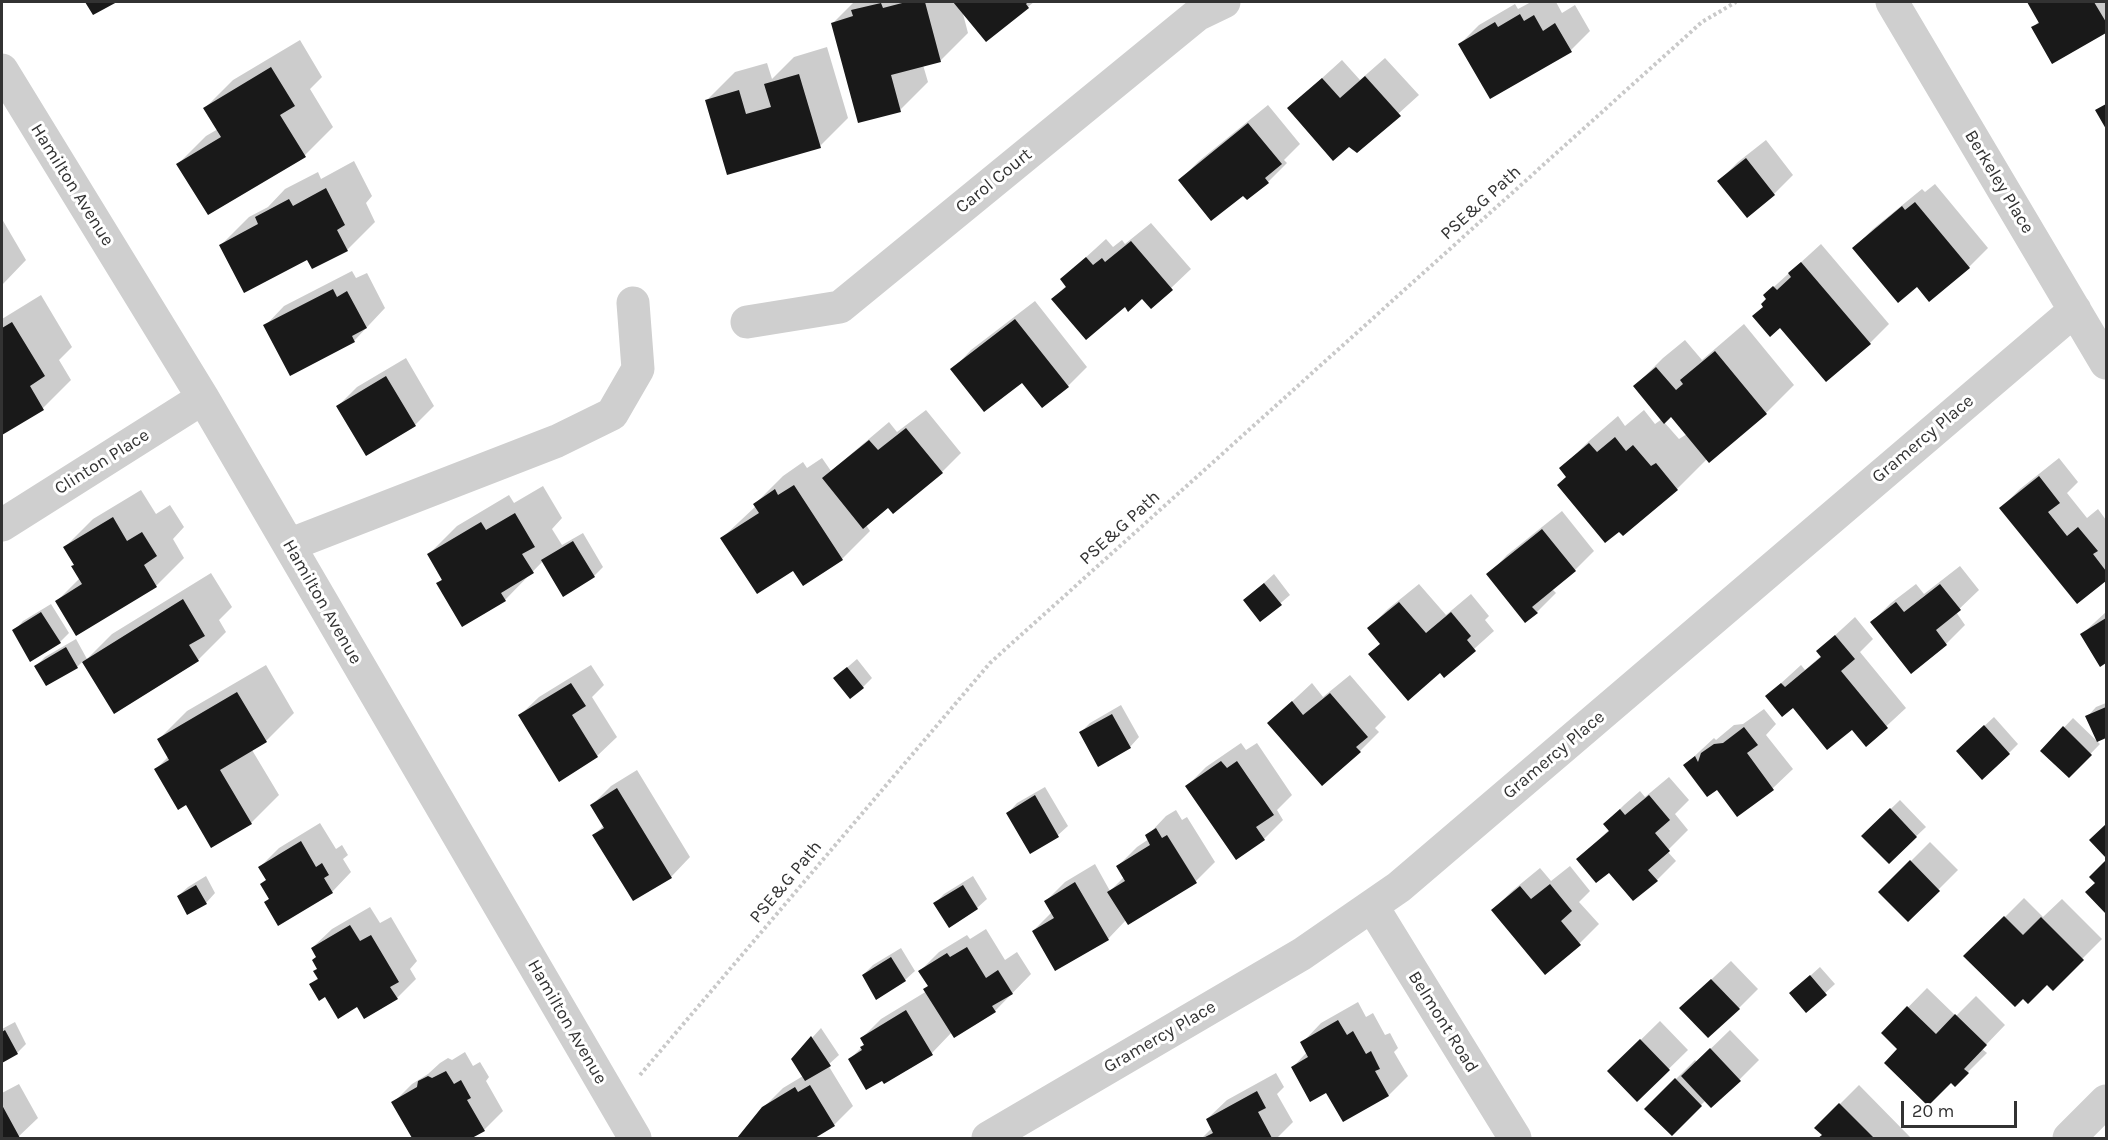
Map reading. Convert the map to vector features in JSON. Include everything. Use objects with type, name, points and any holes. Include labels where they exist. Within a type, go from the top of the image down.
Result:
[{"type":"street","name":"Carol Court","points":[[747,322],[840,307],[1197,15],[1224,2]]},
{"type":"street","name":"Berkeley Place","points":[[1892,2],[2106,363]]},
{"type":"street","name":"Hamilton Avenue","points":[[2,70],[203,398],[635,1138]]},
{"type":"street","points":[[289,545],[557,441],[612,414],[638,369],[633,303]]},
{"type":"street","name":"Gramercy Place","points":[[988,1138],[1302,954],[1399,887],[2075,310]]},
{"type":"street","name":"Clinton Place","points":[[2,525],[203,398]]},
{"type":"street","name":"Belmont Road","points":[[1372,906],[1515,1138]]},
{"type":"street","points":[[2069,1138],[2106,1101]]},
{"type":"path","name":"PSE&G Path","points":[[615,1105],[990,663],[1702,22],[1736,2]]},
{"type":"building","points":[[85,2],[117,2],[93,15]]},
{"type":"building","points":[[906,2],[925,2],[941,62],[891,75],[901,112],[858,123],[831,23],[853,16],[851,10],[881,3],[883,8]]},
{"type":"building","points":[[953,2],[1028,2],[1026,4],[1029,8],[986,42]]},
{"type":"building","points":[[2027,2],[2094,2],[2106,22],[2106,33],[2052,64],[2031,27],[2039,23]]},
{"type":"building","points":[[1520,14],[1524,21],[1534,15],[1543,31],[1555,23],[1572,52],[1490,99],[1458,44],[1495,22],[1498,27]]},
{"type":"building","points":[[271,67],[295,106],[280,115],[306,157],[208,215],[176,164],[221,137],[203,108]]},
{"type":"building","points":[[799,74],[821,148],[727,175],[705,100],[739,90],[746,114],[771,107],[764,84]]},
{"type":"building","points":[[1365,76],[1401,116],[1357,153],[1349,147],[1333,161],[1287,108],[1322,78],[1340,98]]},
{"type":"building","points":[[2106,104],[2106,129],[2095,110]]},
{"type":"building","points":[[1248,123],[1282,164],[1265,178],[1269,183],[1247,200],[1243,196],[1211,221],[1178,180]]},
{"type":"building","points":[[1746,158],[1775,195],[1747,218],[1717,181]]},
{"type":"building","points":[[326,188],[345,225],[337,230],[348,251],[312,269],[307,260],[244,293],[219,245],[258,224],[255,217],[289,199],[293,206]]},
{"type":"building","points":[[1915,202],[1970,268],[1929,302],[1917,287],[1898,303],[1852,248],[1902,206],[1905,210]]},
{"type":"building","points":[[1131,241],[1173,290],[1151,309],[1142,299],[1128,312],[1125,307],[1086,340],[1051,299],[1066,287],[1060,279],[1086,257],[1093,265],[1102,258],[1105,262]]},
{"type":"building","points":[[1801,262],[1871,344],[1826,382],[1780,328],[1770,337],[1752,316],[1763,307],[1761,304],[1766,299],[1763,295],[1773,286],[1777,290],[1791,277],[1788,273]]},
{"type":"building","points":[[333,289],[337,297],[347,291],[367,328],[352,336],[355,342],[290,376],[263,325]]},
{"type":"building","points":[[1015,319],[1069,387],[1042,408],[1022,383],[984,412],[950,369]]},
{"type":"building","points":[[12,322],[45,376],[30,386],[44,410],[2,435],[2,328]]},
{"type":"building","points":[[1715,351],[1767,414],[1709,463],[1671,417],[1664,424],[1633,386],[1656,367],[1676,390],[1683,384],[1680,380]]},
{"type":"building","points":[[386,376],[416,426],[366,456],[336,406]]},
{"type":"building","points":[[906,428],[943,473],[893,514],[888,508],[863,529],[822,478],[869,440],[878,450]]},
{"type":"building","points":[[1615,437],[1626,451],[1633,445],[1651,466],[1656,463],[1678,490],[1623,536],[1619,532],[1605,543],[1557,485],[1566,477],[1559,468],[1589,443],[1597,452]]},
{"type":"building","points":[[2039,476],[2060,503],[2048,512],[2067,536],[2078,527],[2098,551],[2093,554],[2106,571],[2106,581],[2077,604],[1999,508]]},
{"type":"building","points":[[794,485],[843,560],[803,586],[793,571],[757,594],[720,538],[759,513],[753,504],[775,489],[778,495]]},
{"type":"building","points":[[515,513],[535,547],[522,554],[534,573],[501,593],[506,601],[462,627],[436,583],[442,580],[427,554],[481,522],[486,530]]},
{"type":"building","points":[[113,517],[127,541],[142,532],[157,556],[144,565],[157,587],[76,636],[55,601],[82,584],[63,547]]},
{"type":"building","points":[[1542,529],[1576,571],[1532,607],[1538,613],[1525,623],[1486,574]]},
{"type":"building","points":[[573,541],[595,577],[563,597],[541,560]]},
{"type":"building","points":[[1264,583],[1282,605],[1260,622],[1243,600]]},
{"type":"building","points":[[1940,584],[1961,610],[1936,630],[1947,645],[1911,674],[1870,622],[1896,602],[1904,612]]},
{"type":"building","points":[[183,599],[205,636],[189,645],[199,661],[114,714],[82,662]]},
{"type":"building","points":[[1399,602],[1426,633],[1451,612],[1471,636],[1467,640],[1476,651],[1444,678],[1440,673],[1408,701],[1368,654],[1380,644],[1367,628]]},
{"type":"building","points":[[41,612],[61,643],[30,662],[12,630]]},
{"type":"building","points":[[2106,618],[2106,663],[2100,667],[2080,634]]},
{"type":"building","points":[[1835,635],[1855,659],[1841,671],[1888,728],[1866,747],[1852,730],[1827,750],[1793,708],[1782,717],[1765,696],[1781,683],[1785,687],[1821,657],[1816,651]]},
{"type":"building","points":[[66,647],[78,668],[46,686],[34,666]]},
{"type":"building","points":[[847,667],[864,688],[850,699],[833,678]]},
{"type":"building","points":[[571,683],[586,706],[572,715],[598,757],[559,782],[518,715]]},
{"type":"building","points":[[237,692],[267,742],[220,770],[252,824],[211,848],[186,805],[178,810],[154,769],[169,760],[157,739]]},
{"type":"building","points":[[1330,693],[1368,737],[1356,747],[1361,752],[1322,786],[1267,723],[1292,701],[1303,715]]},
{"type":"building","points":[[2106,707],[2106,738],[2097,742],[2085,716]]},
{"type":"building","points":[[1112,714],[1131,748],[1098,767],[1079,732]]},
{"type":"building","points":[[1984,725],[2010,754],[1982,780],[1956,751]]},
{"type":"building","points":[[2063,726],[2092,755],[2069,778],[2040,751]]},
{"type":"building","points":[[1744,727],[1758,745],[1747,753],[1774,790],[1737,817],[1717,790],[1707,797],[1683,765],[1695,756],[1698,762],[1701,753],[1714,744],[1723,743]]},
{"type":"building","points":[[1221,761],[1227,768],[1237,761],[1274,815],[1256,827],[1265,840],[1236,860],[1185,786]]},
{"type":"building","points":[[617,788],[672,878],[633,901],[592,835],[604,828],[590,805]]},
{"type":"building","points":[[1035,795],[1059,837],[1030,854],[1006,813]]},
{"type":"building","points":[[1649,795],[1670,820],[1655,833],[1670,851],[1648,870],[1658,881],[1633,901],[1609,873],[1596,883],[1576,859],[1609,831],[1603,824],[1620,809],[1625,815]]},
{"type":"building","points":[[1890,808],[1917,837],[1889,864],[1861,836]]},
{"type":"building","points":[[2106,824],[2106,858],[2089,840]]},
{"type":"building","points":[[1156,828],[1162,838],[1167,835],[1197,883],[1128,925],[1107,892],[1125,881],[1116,866],[1150,845],[1145,835]]},
{"type":"building","points":[[301,841],[316,867],[322,863],[329,875],[324,878],[333,893],[278,926],[264,902],[269,899],[260,884],[266,880],[258,867]]},
{"type":"building","points":[[1910,860],[1940,891],[1908,922],[1878,892]]},
{"type":"building","points":[[2106,860],[2106,914],[2085,892],[2095,883],[2089,877]]},
{"type":"building","points":[[1075,882],[1109,940],[1055,971],[1032,931],[1054,918],[1044,901]]},
{"type":"building","points":[[1550,884],[1572,911],[1561,921],[1581,945],[1545,975],[1491,910],[1520,886],[1531,899]]},
{"type":"building","points":[[196,885],[207,904],[187,915],[177,896]]},
{"type":"building","points":[[963,885],[978,909],[949,928],[933,903]]},
{"type":"building","points":[[2004,916],[2023,935],[2041,917],[2084,960],[2053,991],[2047,985],[2028,1004],[2023,999],[2015,1007],[1963,956]]},
{"type":"building","points":[[350,925],[360,941],[371,935],[399,982],[390,987],[398,999],[364,1019],[357,1007],[338,1019],[325,997],[319,1001],[309,984],[318,979],[313,971],[317,969],[312,960],[316,957],[311,948]]},
{"type":"building","points":[[967,947],[986,978],[998,970],[1013,994],[992,1006],[996,1012],[954,1038],[923,989],[928,986],[918,971],[947,953],[950,957]]},
{"type":"building","points":[[891,957],[906,981],[876,1000],[862,975]]},
{"type":"building","points":[[1810,975],[1827,995],[1806,1013],[1789,993]]},
{"type":"building","points":[[1711,979],[1740,1009],[1708,1038],[1679,1008]]},
{"type":"building","points":[[1907,1006],[1936,1034],[1955,1014],[1987,1045],[1964,1069],[1969,1073],[1955,1087],[1951,1083],[1928,1106],[1884,1063],[1897,1049],[1881,1033]]},
{"type":"building","points":[[906,1010],[933,1055],[884,1084],[882,1081],[866,1090],[848,1059],[862,1050],[860,1047],[864,1045],[860,1038]]},
{"type":"building","points":[[1338,1020],[1347,1035],[1353,1031],[1366,1054],[1371,1051],[1380,1069],[1375,1071],[1389,1096],[1343,1122],[1326,1093],[1310,1102],[1291,1067],[1308,1057],[1300,1042]]},
{"type":"building","points":[[5,1030],[18,1054],[2,1063],[2,1032]]},
{"type":"building","points":[[811,1036],[831,1066],[805,1081],[791,1059]]},
{"type":"building","points":[[1640,1039],[1670,1070],[1637,1102],[1607,1071]]},
{"type":"building","points":[[1710,1048],[1741,1081],[1711,1108],[1681,1076]]},
{"type":"building","points":[[446,1071],[454,1084],[461,1080],[471,1098],[467,1100],[485,1131],[472,1138],[412,1138],[391,1102],[417,1087],[418,1081],[428,1076],[432,1078]]},
{"type":"building","points":[[1675,1078],[1702,1106],[1672,1136],[1644,1109]]},
{"type":"building","points":[[810,1085],[835,1126],[815,1138],[737,1138],[762,1107],[795,1087],[798,1092]]},
{"type":"building","points":[[1257,1091],[1266,1108],[1258,1112],[1272,1138],[1203,1138],[1213,1133],[1206,1119]]},
{"type":"building","points":[[1839,1103],[1874,1138],[1818,1138],[1822,1135],[1814,1128]]},
{"type":"building","points":[[2,1105],[20,1138],[2,1138]]}]
